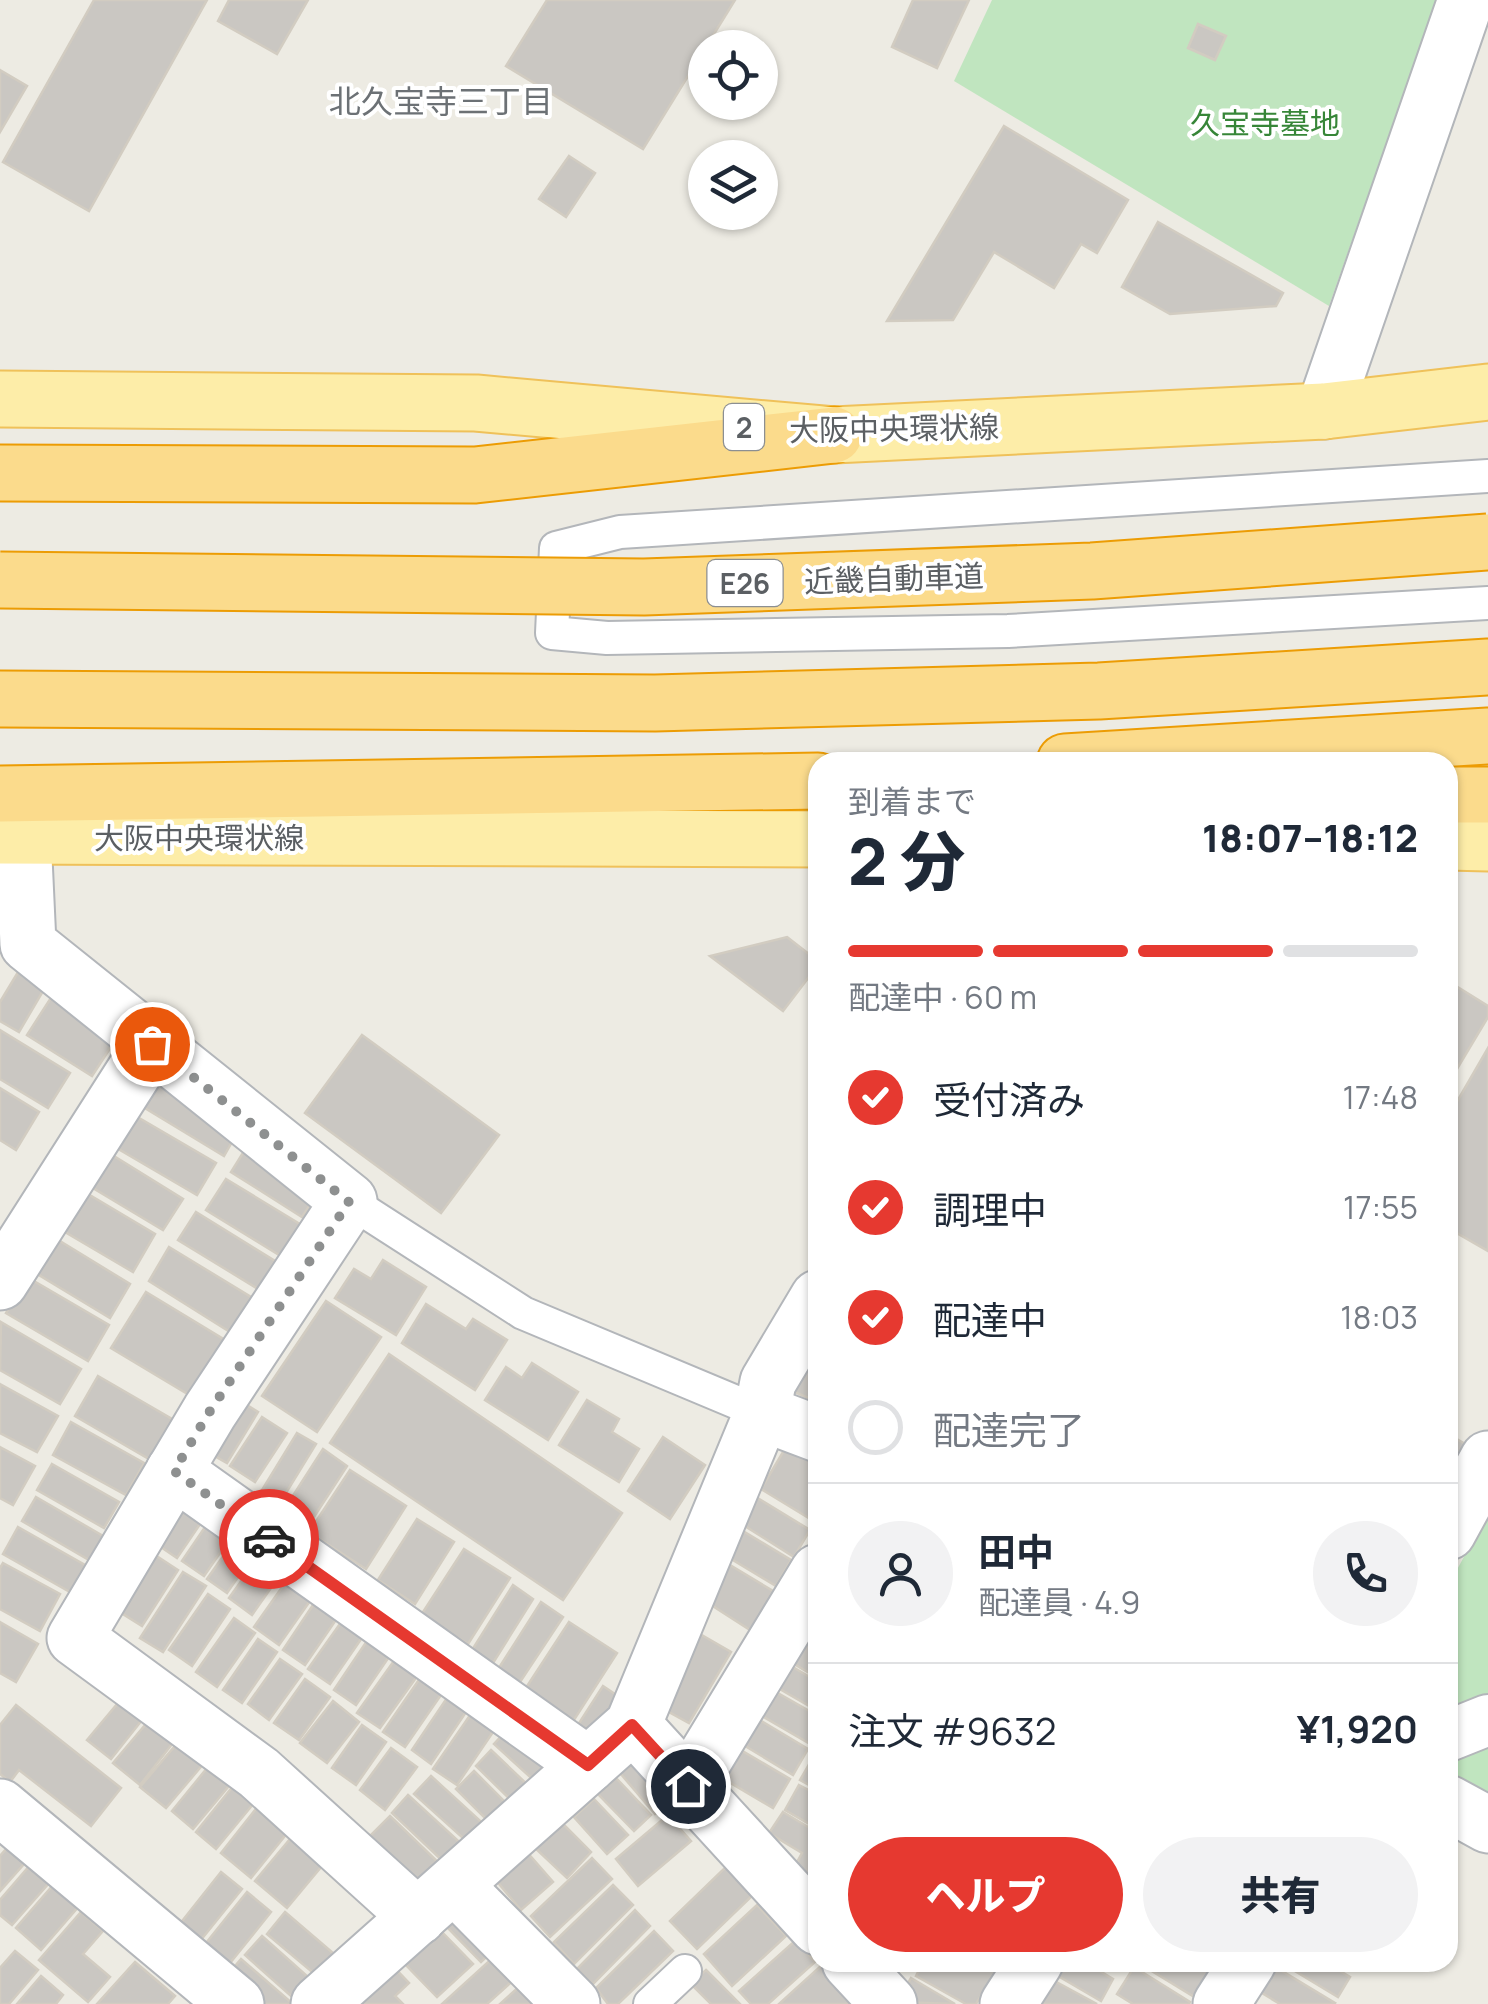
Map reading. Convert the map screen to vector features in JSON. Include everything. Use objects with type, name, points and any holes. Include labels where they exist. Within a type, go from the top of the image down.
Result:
[{"type":"highway","points":[[5,473],[475,475],[834,435]]},
{"type":"highway","name":"近畿自動車道","points":[[0,580],[644,586],[1092,571],[1488,542]]},
{"type":"highway","points":[[0,699],[654,704],[1099,691],[1488,667]]},
{"type":"highway","points":[[1228,752],[1488,736]]},
{"type":"highway","points":[[8,822],[807,780]]},
{"type":"highway","points":[[1458,795],[1488,795]]},
{"type":"main road","name":"大阪中央環状線","points":[[0,399],[476,404],[834,435],[1324,411],[1488,392]]},
{"type":"main road","name":"大阪中央環状線","points":[[8,822],[808,839]]},
{"type":"main road","points":[[1458,842],[1488,843]]},
{"type":"street","points":[[1324,411],[1466,0]]},
{"type":"street","points":[[8,822],[28,944],[349,1202],[210,1411],[75,1638],[572,2004]]},
{"type":"street","points":[[0,1282],[152,1044]]},
{"type":"street","points":[[319,2004],[632,1725],[762,1412],[768,1382],[808,1315]]},
{"type":"street","points":[[762,1412],[808,1430]]},
{"type":"street","points":[[1458,1514],[1488,1459]]},
{"type":"street","points":[[174,1471],[588,1765]]},
{"type":"street","points":[[688,1786],[808,1588]]},
{"type":"street","points":[[1458,1732],[1488,1720]]},
{"type":"street","points":[[632,1725],[808,1916]]},
{"type":"street","points":[[0,1807],[236,2004]]},
{"type":"street","points":[[1458,1809],[1488,1826]]},
{"type":"street","points":[[859,1972],[889,2004]]},
{"type":"street","points":[[1008,2004],[1028,1972]]},
{"type":"street","points":[[1221,2004],[1242,1972]]},
{"type":"lane","points":[[1488,476],[620,532],[556,548],[552,632],[607,638],[1008,631],[1488,603]]},
{"type":"lane","points":[[349,1202],[523,1312],[762,1412]]},
{"type":"lane","points":[[650,2004],[686,1971]]},
{"type":"green space","name":"久宝寺墓地","points":[[992,0],[1437,0],[1329,306],[954,81]]},
{"type":"green space","points":[[1488,1513],[1488,1797],[1458,1780],[1458,1568]]},
{"type":"building","points":[[94,0],[207,0],[89,211],[3,162]]},
{"type":"building","points":[[229,0],[308,0],[277,54],[218,21]]},
{"type":"building","points":[[547,0],[735,0],[716,30],[688,30],[688,76],[643,149],[506,66]]},
{"type":"building","points":[[913,0],[969,0],[937,68],[892,47]]},
{"type":"building","points":[[1198,24],[1226,36],[1215,60],[1188,48]]},
{"type":"building","points":[[0,70],[27,86],[0,132]]},
{"type":"building","points":[[1004,126],[1128,200],[1097,253],[1081,244],[1054,288],[994,252],[953,320],[887,321]]},
{"type":"building","points":[[569,156],[595,173],[566,217],[539,199]]},
{"type":"building","points":[[1158,222],[1283,293],[1276,306],[1170,314],[1122,287]]},
{"type":"building","points":[[787,937],[808,953],[808,978],[783,1011],[710,956]]},
{"type":"building","points":[[26,959],[53,974],[19,1032],[0,1021],[0,1002]]},
{"type":"building","points":[[58,987],[122,1030],[92,1076],[27,1035]]},
{"type":"building","points":[[1458,987],[1488,1006],[1488,1017],[1458,1067]]},
{"type":"building","points":[[0,1030],[70,1073],[48,1108],[0,1079]]},
{"type":"building","points":[[362,1035],[499,1135],[441,1213],[305,1113]]},
{"type":"building","points":[[1488,1048],[1488,1251],[1458,1234],[1458,1100]]},
{"type":"building","points":[[157,1077],[241,1126],[224,1156],[140,1105]]},
{"type":"building","points":[[0,1088],[39,1112],[16,1150],[0,1140]]},
{"type":"building","points":[[134,1115],[216,1163],[197,1195],[115,1147]]},
{"type":"building","points":[[251,1140],[322,1187],[302,1217],[231,1172]]},
{"type":"building","points":[[109,1153],[183,1199],[163,1230],[88,1185]]},
{"type":"building","points":[[226,1179],[303,1226],[284,1258],[206,1210]]},
{"type":"building","points":[[83,1191],[155,1234],[133,1272],[60,1229]]},
{"type":"building","points":[[196,1212],[275,1261],[258,1289],[178,1240]]},
{"type":"building","points":[[55,1238],[130,1284],[110,1318],[34,1272]]},
{"type":"building","points":[[169,1247],[251,1297],[230,1332],[149,1281]]},
{"type":"building","points":[[383,1260],[426,1287],[396,1335],[335,1298],[354,1269],[371,1279]]},
{"type":"building","points":[[27,1277],[109,1325],[88,1361],[6,1313]]},
{"type":"building","points":[[146,1292],[225,1340],[191,1396],[111,1348]]},
{"type":"building","points":[[326,1301],[381,1337],[317,1432],[262,1396]]},
{"type":"building","points":[[426,1304],[466,1329],[473,1319],[507,1340],[475,1390],[402,1343]]},
{"type":"building","points":[[1,1322],[81,1369],[60,1404],[0,1370]]},
{"type":"building","points":[[389,1354],[622,1513],[563,1600],[330,1443]]},
{"type":"building","points":[[532,1363],[578,1392],[548,1440],[485,1400],[506,1367],[522,1378]]},
{"type":"building","points":[[808,1363],[808,1398],[792,1391]]},
{"type":"building","points":[[98,1376],[172,1419],[149,1459],[75,1416]]},
{"type":"building","points":[[0,1384],[58,1416],[37,1452],[0,1433]]},
{"type":"building","points":[[236,1398],[258,1412],[227,1463],[204,1450]]},
{"type":"building","points":[[587,1400],[619,1419],[612,1432],[639,1449],[619,1482],[559,1445]]},
{"type":"building","points":[[262,1417],[287,1433],[255,1482],[230,1466]]},
{"type":"building","points":[[71,1422],[144,1463],[126,1495],[53,1455]]},
{"type":"building","points":[[297,1433],[316,1444],[281,1501],[262,1490]]},
{"type":"building","points":[[663,1437],[705,1465],[670,1519],[628,1491]]},
{"type":"building","points":[[1458,1440],[1467,1445],[1458,1462]]},
{"type":"building","points":[[789,1442],[808,1453],[808,1518],[761,1489]]},
{"type":"building","points":[[0,1447],[35,1466],[13,1505],[0,1498]]},
{"type":"building","points":[[323,1449],[347,1466],[310,1523],[285,1508]]},
{"type":"building","points":[[52,1464],[119,1502],[104,1528],[37,1490]]},
{"type":"building","points":[[350,1470],[406,1506],[366,1569],[309,1532]]},
{"type":"building","points":[[188,1491],[211,1508],[177,1558],[152,1541]]},
{"type":"building","points":[[36,1497],[103,1536],[89,1560],[22,1521]]},
{"type":"building","points":[[756,1497],[808,1529],[808,1533],[794,1557],[740,1523]]},
{"type":"building","points":[[216,1511],[238,1527],[204,1576],[182,1561]]},
{"type":"building","points":[[417,1519],[454,1542],[415,1604],[378,1580]]},
{"type":"building","points":[[18,1527],[85,1565],[70,1592],[3,1554]]},
{"type":"building","points":[[738,1528],[791,1560],[776,1586],[723,1554]]},
{"type":"building","points":[[241,1531],[260,1545],[227,1593],[207,1579]]},
{"type":"building","points":[[464,1549],[510,1578],[468,1644],[421,1615]]},
{"type":"building","points":[[263,1551],[285,1568],[252,1615],[229,1598]]},
{"type":"building","points":[[152,1553],[178,1570],[142,1626],[115,1609]]},
{"type":"building","points":[[725,1562],[773,1591],[750,1630],[702,1599]]},
{"type":"building","points":[[3,1563],[60,1594],[40,1631],[0,1609]]},
{"type":"building","points":[[183,1572],[206,1586],[163,1652],[140,1638]]},
{"type":"building","points":[[292,1573],[317,1591],[279,1645],[254,1627]]},
{"type":"building","points":[[513,1585],[533,1599],[493,1663],[472,1650]]},
{"type":"building","points":[[321,1593],[344,1608],[305,1665],[283,1650]]},
{"type":"building","points":[[208,1594],[230,1609],[192,1666],[169,1650]]},
{"type":"building","points":[[541,1602],[563,1617],[518,1685],[497,1671]]},
{"type":"building","points":[[347,1614],[368,1629],[330,1684],[308,1669]]},
{"type":"building","points":[[234,1618],[255,1633],[217,1687],[196,1672]]},
{"type":"building","points":[[0,1622],[38,1644],[16,1682],[0,1673]]},
{"type":"building","points":[[569,1622],[617,1653],[570,1726],[522,1694]]},
{"type":"building","points":[[373,1632],[395,1648],[356,1705],[334,1690]]},
{"type":"building","points":[[700,1634],[731,1652],[689,1723],[658,1706]]},
{"type":"building","points":[[805,1635],[808,1637],[808,1672],[789,1661]]},
{"type":"building","points":[[258,1639],[277,1652],[242,1703],[223,1690]]},
{"type":"building","points":[[401,1651],[423,1668],[380,1728],[357,1713]]},
{"type":"building","points":[[280,1659],[302,1674],[269,1720],[248,1704]]},
{"type":"building","points":[[786,1663],[808,1676],[808,1705],[773,1685]]},
{"type":"building","points":[[423,1674],[445,1689],[405,1747],[383,1732]]},
{"type":"building","points":[[305,1679],[330,1697],[299,1740],[274,1723]]},
{"type":"building","points":[[603,1686],[624,1700],[594,1748],[572,1734]]},
{"type":"building","points":[[769,1688],[808,1710],[808,1743],[755,1712]]},
{"type":"building","points":[[449,1695],[468,1709],[431,1764],[412,1750]]},
{"type":"building","points":[[123,1697],[146,1715],[111,1759],[87,1740]]},
{"type":"building","points":[[333,1701],[359,1722],[327,1763],[300,1743]]},
{"type":"building","points":[[16,1705],[121,1788],[91,1826],[19,1770],[10,1782],[0,1774],[0,1725]]},
{"type":"building","points":[[473,1711],[497,1726],[457,1785],[433,1769]]},
{"type":"building","points":[[753,1716],[808,1749],[793,1775],[737,1741]]},
{"type":"building","points":[[151,1718],[176,1739],[140,1785],[113,1763]]},
{"type":"building","points":[[362,1725],[386,1742],[356,1785],[332,1768]]},
{"type":"building","points":[[509,1728],[553,1769],[539,1785],[494,1744]]},
{"type":"building","points":[[180,1740],[205,1762],[166,1808],[140,1787]]},
{"type":"building","points":[[734,1746],[790,1779],[773,1808],[717,1775]]},
{"type":"building","points":[[391,1748],[417,1767],[385,1810],[360,1790]]},
{"type":"building","points":[[491,1750],[533,1790],[517,1806],[476,1766]]},
{"type":"building","points":[[644,1752],[679,1792],[655,1814],[620,1773]]},
{"type":"building","points":[[212,1762],[234,1780],[193,1829],[172,1811]]},
{"type":"building","points":[[808,1766],[808,1784],[800,1780]]},
{"type":"building","points":[[474,1771],[513,1810],[495,1828],[456,1789]]},
{"type":"building","points":[[431,1776],[489,1829],[473,1847],[414,1794]]},
{"type":"building","points":[[616,1778],[651,1815],[634,1831],[598,1794]]},
{"type":"building","points":[[238,1780],[259,1797],[216,1849],[196,1832]]},
{"type":"building","points":[[799,1785],[808,1790],[808,1823],[785,1810]]},
{"type":"building","points":[[408,1795],[467,1849],[449,1867],[392,1813]]},
{"type":"building","points":[[266,1796],[297,1821],[251,1878],[221,1853]]},
{"type":"building","points":[[594,1799],[628,1835],[607,1854],[574,1817]]},
{"type":"building","points":[[783,1812],[808,1827],[808,1884],[791,1873],[802,1853],[769,1833]]},
{"type":"building","points":[[668,1815],[691,1841],[638,1886],[616,1859]]},
{"type":"building","points":[[390,1816],[443,1867],[423,1887],[370,1836]]},
{"type":"building","points":[[560,1821],[591,1852],[567,1878],[534,1847]]},
{"type":"building","points":[[300,1827],[332,1854],[287,1908],[255,1881]]},
{"type":"building","points":[[7,1848],[25,1863],[0,1891],[0,1856]]},
{"type":"building","points":[[526,1851],[553,1882],[521,1910],[494,1878]]},
{"type":"building","points":[[592,1858],[612,1879],[550,1937],[531,1916]]},
{"type":"building","points":[[31,1864],[51,1881],[12,1925],[0,1915],[0,1900]]},
{"type":"building","points":[[729,1864],[756,1892],[697,1949],[670,1921]]},
{"type":"building","points":[[221,1872],[242,1889],[200,1941],[179,1925]]},
{"type":"building","points":[[54,1884],[79,1906],[41,1950],[16,1928]]},
{"type":"building","points":[[613,1885],[633,1905],[574,1964],[554,1942]]},
{"type":"building","points":[[247,1892],[271,1912],[226,1968],[202,1948]]},
{"type":"building","points":[[757,1905],[786,1936],[732,1986],[704,1954]]},
{"type":"building","points":[[465,1908],[499,1945],[481,1962],[446,1926]]},
{"type":"building","points":[[635,1910],[650,1926],[593,1984],[577,1969]]},
{"type":"building","points":[[81,1912],[103,1931],[83,1954],[110,1977],[88,2002],[39,1960]]},
{"type":"building","points":[[285,1912],[341,1960],[323,1981],[267,1934]]},
{"type":"building","points":[[440,1930],[473,1964],[437,1997],[404,1963]]},
{"type":"building","points":[[654,1931],[673,1951],[618,2004],[608,2004],[596,1988]]},
{"type":"building","points":[[262,1936],[316,1984],[299,2003],[245,1955]]},
{"type":"building","points":[[796,1940],[808,1954],[808,1968],[768,2004],[751,2004],[739,1991]]},
{"type":"building","points":[[15,1951],[38,1970],[9,2004],[0,2004],[0,1968]]},
{"type":"building","points":[[497,1954],[517,1977],[487,2004],[442,2004]]},
{"type":"building","points":[[241,1959],[293,2004],[254,2004],[224,1979]]},
{"type":"building","points":[[135,1962],[175,1996],[168,2004],[97,2004]]},
{"type":"building","points":[[391,1964],[409,1983],[395,1996],[403,2004],[347,2004]]},
{"type":"building","points":[[706,1970],[740,2004],[711,2004],[691,1984]]},
{"type":"building","points":[[814,1972],[828,1972],[858,2004],[779,2004]]},
{"type":"building","points":[[918,1972],[994,1972],[976,2004],[966,2004],[916,1976]]},
{"type":"building","points":[[1101,1972],[1113,1979],[1101,2001],[1053,1973]]},
{"type":"building","points":[[1131,1972],[1142,1972],[1190,2002],[1133,2004],[1117,1994]]},
{"type":"building","points":[[1153,1972],[1211,1972],[1196,1998]]},
{"type":"building","points":[[1258,1972],[1284,1972],[1335,2003],[1280,2004],[1247,1984]]},
{"type":"building","points":[[1297,1972],[1342,1972],[1350,1977],[1338,1997]]},
{"type":"building","points":[[41,1976],[63,1995],[56,2004],[17,2004]]},
{"type":"building","points":[[911,1978],[955,2004],[897,2002]]},
{"type":"building","points":[[1049,1978],[1097,2004],[1039,2004]]},
{"type":"building","points":[[521,1985],[539,2004],[500,2004]]},
{"type":"way so far","points":[[152,1044],[349,1202],[174,1471],[269,1539]]},
{"type":"district","name":"北久宝寺三丁目","points":[[441,101]]},
{"type":"route","points":[[269,1539],[588,1765],[632,1725],[688,1786]]}]
